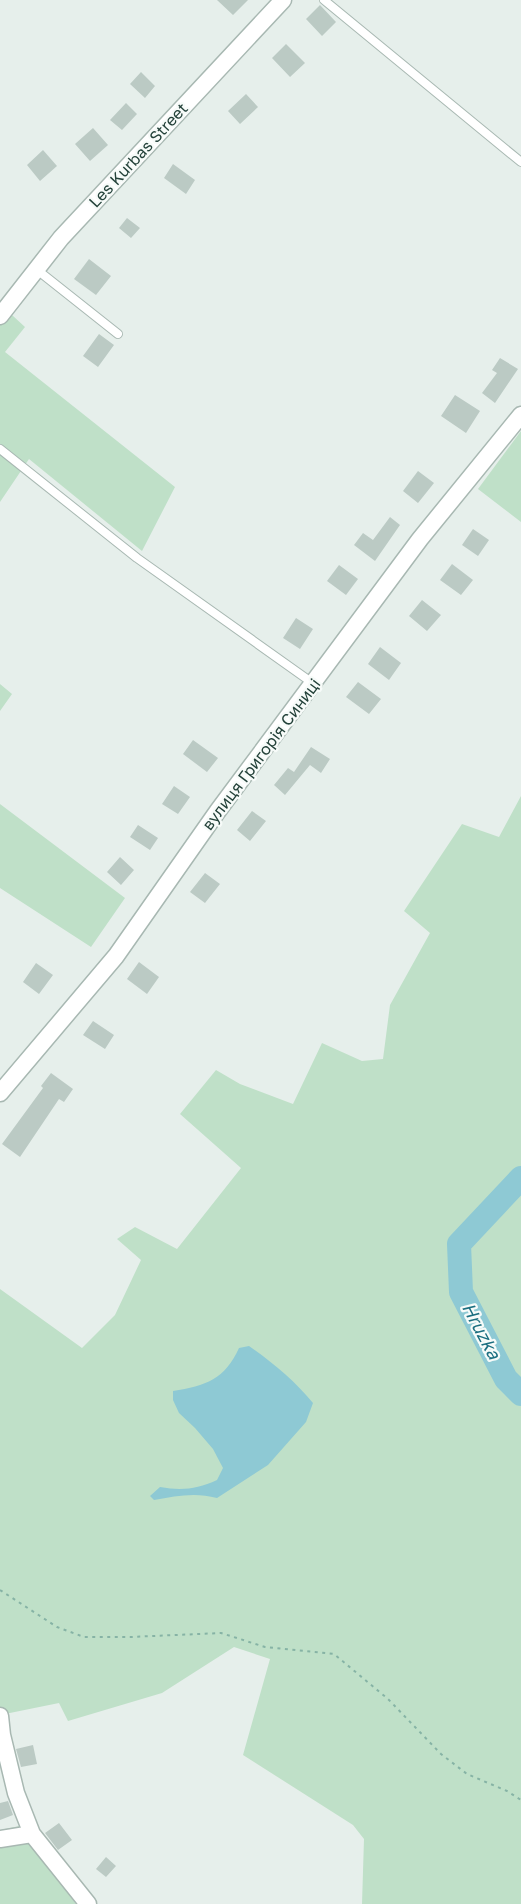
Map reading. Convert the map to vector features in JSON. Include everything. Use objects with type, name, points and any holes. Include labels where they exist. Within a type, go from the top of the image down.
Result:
[{"type":"street","name":"Les Kurbas Street","points":[[0,316],[69,229],[283,0]]},
{"type":"street","name":"вулиця Григорія Синиці","points":[[0,1093],[116,956],[217,812],[420,539],[521,416]]},
{"type":"street","points":[[0,1716],[2,1735],[16,1793],[32,1834],[88,1904]]},
{"type":"street","points":[[0,1839],[32,1834]]},
{"type":"lane","points":[[324,0],[521,162]]},
{"type":"lane","points":[[36,270],[118,334]]},
{"type":"lane","points":[[0,449],[137,558],[314,684]]},
{"type":"path","points":[[0,1590],[57,1627],[84,1637],[221,1633],[265,1647],[334,1654],[388,1699],[441,1754],[467,1774],[507,1791],[521,1800]]},
{"type":"green space","points":[[0,304],[25,327],[5,352],[175,487],[142,551],[29,459],[0,502]]},
{"type":"green space","points":[[521,431],[521,522],[478,489]]},
{"type":"green space","points":[[0,684],[12,694],[0,711]]},
{"type":"green space","points":[[521,796],[521,1904],[362,1904],[364,1839],[353,1825],[243,1755],[270,1659],[234,1647],[162,1693],[68,1721],[59,1703],[0,1715],[0,1289],[82,1348],[115,1315],[141,1260],[117,1239],[135,1227],[177,1249],[241,1168],[180,1114],[216,1070],[240,1084],[293,1104],[322,1043],[362,1061],[383,1059],[390,1005],[430,933],[404,911],[462,824],[499,837]]},
{"type":"green space","points":[[0,804],[125,898],[91,947],[0,888]]},
{"type":"green space","points":[[20,1826],[76,1904],[0,1904],[0,1830]]},
{"type":"water","points":[[249,1346],[283,1372],[313,1403],[306,1422],[268,1465],[217,1498],[193,1495],[154,1500],[150,1496],[160,1487],[189,1488],[217,1480],[223,1468],[213,1449],[179,1413],[173,1400],[173,1391],[195,1387],[213,1379],[227,1367],[239,1348]]},
{"type":"building","points":[[217,0],[248,0],[233,15]]},
{"type":"building","points":[[320,5],[336,22],[322,36],[306,19]]},
{"type":"building","points":[[286,44],[305,63],[290,77],[272,58]]},
{"type":"building","points":[[141,72],[155,86],[145,98],[130,84]]},
{"type":"building","points":[[246,94],[258,107],[240,124],[228,111]]},
{"type":"building","points":[[126,103],[137,114],[122,130],[110,120]]},
{"type":"building","points":[[93,128],[108,145],[90,161],[75,144]]},
{"type":"building","points":[[43,150],[57,166],[40,181],[27,165]]},
{"type":"building","points":[[173,164],[195,180],[186,194],[164,178]]},
{"type":"building","points":[[127,218],[140,228],[131,238],[119,228]]},
{"type":"building","points":[[89,259],[111,276],[96,295],[74,279]]},
{"type":"building","points":[[99,334],[114,345],[98,367],[83,356]]},
{"type":"building","points":[[500,358],[518,369],[495,403],[482,393],[497,373],[492,370]]},
{"type":"building","points":[[455,395],[480,411],[466,433],[441,416]]},
{"type":"building","points":[[418,471],[434,483],[418,503],[403,491]]},
{"type":"building","points":[[390,517],[400,525],[375,561],[354,545],[363,533],[373,540]]},
{"type":"building","points":[[473,529],[489,540],[478,556],[462,545]]},
{"type":"building","points":[[452,564],[473,580],[461,595],[440,580]]},
{"type":"building","points":[[339,565],[358,579],[346,595],[327,581]]},
{"type":"building","points":[[422,600],[441,615],[427,631],[409,616]]},
{"type":"building","points":[[296,618],[313,629],[300,649],[283,638]]},
{"type":"building","points":[[380,647],[401,663],[389,680],[368,664]]},
{"type":"building","points":[[358,682],[381,699],[369,714],[346,697]]},
{"type":"building","points":[[193,740],[218,758],[207,772],[183,754]]},
{"type":"building","points":[[311,747],[330,759],[321,773],[310,765],[285,795],[274,785],[288,768],[294,772]]},
{"type":"building","points":[[174,786],[190,797],[178,814],[162,804]]},
{"type":"building","points":[[252,811],[266,821],[250,841],[237,830]]},
{"type":"building","points":[[138,825],[158,838],[150,850],[130,837]]},
{"type":"building","points":[[120,857],[134,870],[121,885],[107,872]]},
{"type":"building","points":[[205,873],[220,884],[205,903],[190,892]]},
{"type":"building","points":[[139,962],[159,977],[147,994],[127,979]]},
{"type":"building","points":[[36,963],[53,975],[39,994],[23,982]]},
{"type":"building","points":[[93,1021],[114,1035],[105,1049],[83,1035]]},
{"type":"building","points":[[51,1073],[73,1089],[64,1102],[59,1099],[20,1157],[2,1144],[43,1088],[41,1086]]},
{"type":"building","points":[[33,1745],[37,1764],[21,1767],[16,1749]]},
{"type":"building","points":[[8,1801],[13,1815],[0,1820],[0,1803]]},
{"type":"building","points":[[59,1823],[72,1840],[58,1850],[45,1833]]},
{"type":"building","points":[[106,1857],[116,1866],[106,1877],[96,1869]]},
{"type":"waterway","name":"Hruzka","points":[[521,1178],[459,1244],[461,1292],[506,1379],[521,1394]]}]
